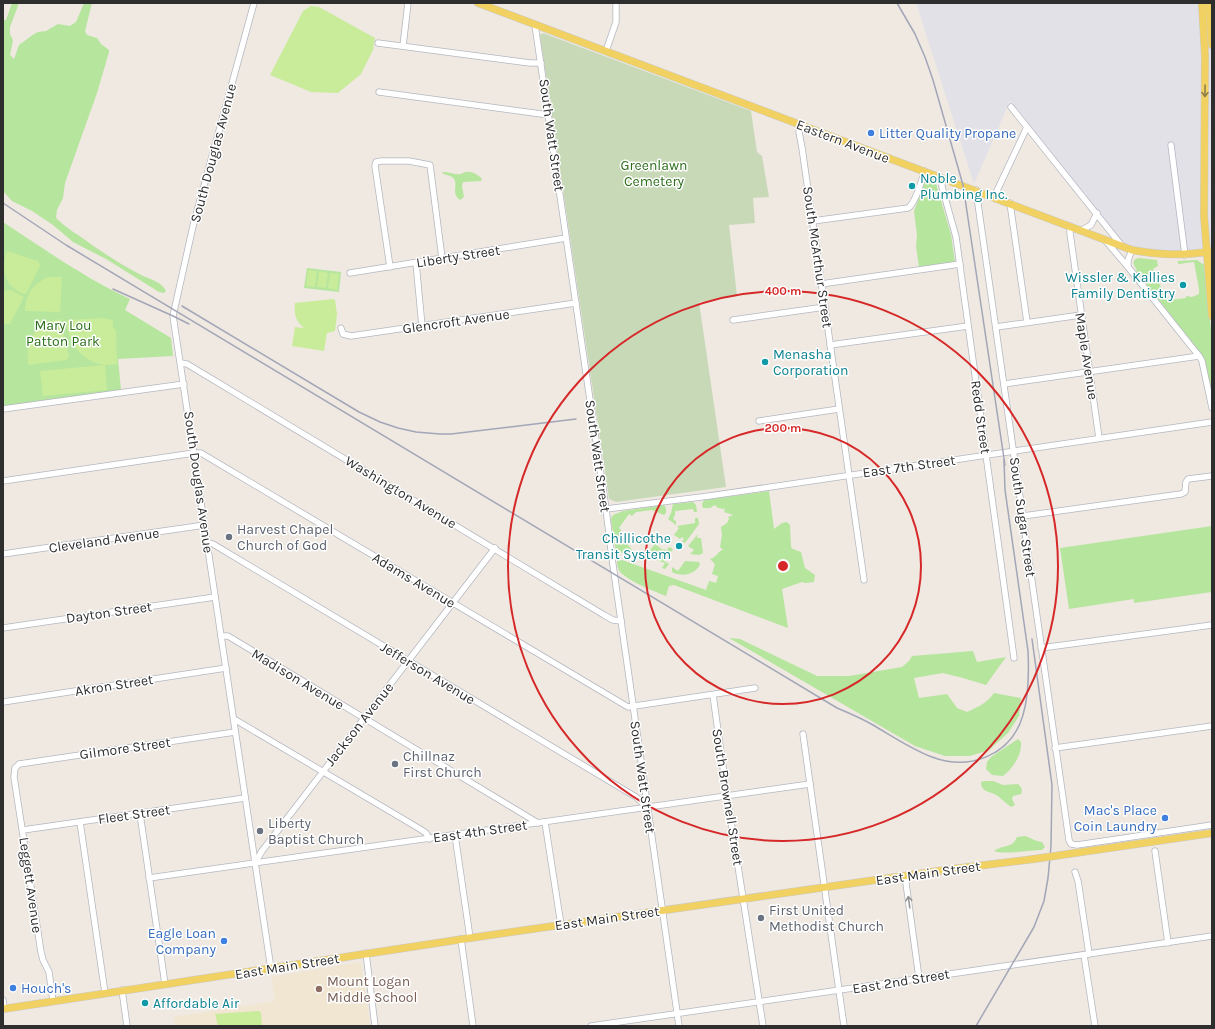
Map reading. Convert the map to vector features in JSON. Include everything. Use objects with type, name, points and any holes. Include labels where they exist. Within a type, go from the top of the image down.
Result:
[{"type":"main road","name":"Eastern Avenue","points":[[478,3],[1132,250],[1168,255],[1185,255],[1209,252]]},
{"type":"main road","points":[[1206,6],[1212,44]]},
{"type":"main road","points":[[1206,6],[1204,186],[1212,316]]},
{"type":"main road","name":"East Main Street","points":[[4,1008],[271,969],[461,939],[1212,833]]},
{"type":"street","name":"South Douglas Avenue","points":[[254,3],[193,226],[173,316],[271,969]]},
{"type":"street","points":[[403,46],[408,3]]},
{"type":"street","points":[[606,51],[616,22],[616,3]]},
{"type":"street","name":"South Watt Street","points":[[535,25],[606,509],[679,1026]]},
{"type":"street","points":[[378,43],[530,63],[541,63]]},
{"type":"street","points":[[379,92],[549,115]]},
{"type":"street","points":[[1011,107],[1123,246]]},
{"type":"street","name":"South McArthur Street","points":[[801,125],[800,132],[812,221],[864,580]]},
{"type":"street","points":[[994,197],[1027,127]]},
{"type":"street","points":[[1171,145],[1185,255]]},
{"type":"street","points":[[390,267],[375,166],[376,162],[381,161],[429,164],[432,172],[442,258]]},
{"type":"street","points":[[812,221],[908,208],[914,201],[925,171]]},
{"type":"street","name":"Redd Street","points":[[942,178],[942,187],[956,232],[1014,658]]},
{"type":"street","name":"South Sugar Street","points":[[976,190],[1069,840],[1071,844],[1077,845],[1212,825]]},
{"type":"street","points":[[1010,203],[1027,322]]},
{"type":"street","points":[[1082,230],[1091,225],[1097,214]]},
{"type":"street","name":"Maple Avenue","points":[[1070,226],[1099,438]]},
{"type":"street","name":"Liberty Street","points":[[350,273],[566,238]]},
{"type":"street","points":[[1103,238],[1199,356],[1202,361],[1212,408]]},
{"type":"street","points":[[1128,267],[1128,260],[1132,250]]},
{"type":"street","points":[[416,262],[422,326]]},
{"type":"street","points":[[821,284],[960,264]]},
{"type":"street","name":"Glencroft Avenue","points":[[341,328],[344,334],[351,336],[576,303]]},
{"type":"street","points":[[733,320],[825,307]]},
{"type":"street","points":[[996,327],[1081,315]]},
{"type":"street","points":[[830,345],[968,326]]},
{"type":"street","points":[[1004,384],[1199,356]]},
{"type":"street","name":"Washington Avenue","points":[[181,363],[187,364],[604,615],[613,620],[621,621]]},
{"type":"street","points":[[3,409],[184,384]]},
{"type":"street","points":[[759,421],[839,409]]},
{"type":"street","name":"East 7th Street","points":[[606,509],[1212,422]]},
{"type":"street","points":[[3,482],[194,453]]},
{"type":"street","name":"Adams Avenue","points":[[194,453],[201,453],[209,457],[628,707],[634,707]]},
{"type":"street","points":[[1023,516],[1181,494],[1184,492],[1188,479],[1212,476]]},
{"type":"street","name":"Cleveland Avenue","points":[[3,554],[205,525]]},
{"type":"street","name":"Jefferson Avenue","points":[[207,542],[213,544],[630,794],[647,807]]},
{"type":"street","name":"Jackson Avenue","points":[[255,864],[262,851],[495,548]]},
{"type":"street","name":"Dayton Street","points":[[3,628],[215,597]]},
{"type":"street","points":[[1041,648],[1212,625]]},
{"type":"street","name":"Madison Avenue","points":[[221,636],[228,636],[538,823]]},
{"type":"street","name":"Akron Street","points":[[3,702],[226,668]]},
{"type":"street","points":[[634,707],[754,688]]},
{"type":"street","name":"South Brownell Street","points":[[713,695],[762,1026]]},
{"type":"street","points":[[234,719],[420,829],[426,833],[429,839]]},
{"type":"street","points":[[1055,748],[1212,726]]},
{"type":"street","name":"Gilmore Street","points":[[15,768],[19,764],[235,732]]},
{"type":"street","points":[[803,734],[844,1026]]},
{"type":"street","name":"Leggett Avenue","points":[[15,768],[14,777],[41,952],[49,972],[53,1001]]},
{"type":"street","name":"East 4th Street","points":[[149,878],[810,784]]},
{"type":"street","name":"Fleet Street","points":[[23,830],[245,798]]},
{"type":"street","points":[[140,814],[165,984]]},
{"type":"street","points":[[80,822],[105,993]]},
{"type":"street","points":[[545,822],[561,925]]},
{"type":"street","points":[[455,835],[470,938]]},
{"type":"street","points":[[1155,851],[1168,943]]},
{"type":"street","points":[[1075,872],[1078,881],[1095,1026]]},
{"type":"street","points":[[905,876],[919,978]]},
{"type":"street","name":"East 2nd Street","points":[[591,1026],[1212,936]]},
{"type":"street","points":[[461,939],[474,1026]]},
{"type":"street","points":[[366,953],[375,1026]]},
{"type":"street","points":[[122,990],[127,1026]]},
{"type":"street","points":[[3,1000],[4,1008]]},
{"type":"shaded area","points":[[916,3],[1212,3],[1212,251],[1196,249],[1162,252],[1124,245],[1010,101],[974,184]]},
{"type":"shaded area","name":"Mount Logan Middle School","points":[[361,962],[370,1026],[175,1026],[174,1017],[275,1001],[271,977]]},
{"type":"green space","points":[[12,3],[19,3],[10,27],[10,34],[13,40],[10,55],[14,59],[19,45],[34,34],[46,31],[58,24],[70,26],[76,22],[84,3],[92,3],[85,31],[87,35],[97,38],[101,44],[109,50],[109,52],[97,93],[65,183],[63,198],[57,210],[56,218],[62,224],[110,257],[162,285],[166,291],[164,293],[159,292],[106,259],[73,242],[53,225],[32,211],[12,201],[3,191],[3,20],[6,20]]},
{"type":"green space","points":[[311,6],[319,7],[375,38],[373,50],[361,74],[338,93],[311,92],[270,75],[303,11]]},
{"type":"green space","name":"Greenlawn Cemetery","points":[[543,33],[751,111],[757,152],[762,156],[769,197],[753,198],[755,223],[729,225],[737,296],[699,302],[726,487],[616,502],[609,499],[540,35]]},
{"type":"green space","points":[[470,172],[482,179],[481,181],[463,182],[462,186],[464,197],[460,200],[455,191],[454,179],[451,176],[442,173],[461,174]]},
{"type":"green space","points":[[927,177],[935,180],[951,235],[955,262],[919,267],[914,211]]},
{"type":"green space","name":"Mary Lou Patton Park","points":[[3,222],[81,273],[130,299],[125,310],[171,338],[173,356],[118,359],[121,390],[3,406]]},
{"type":"green space","points":[[7,251],[38,261],[40,266],[26,294],[18,291],[8,281],[4,266]]},
{"type":"green space","points":[[1140,258],[1157,260],[1158,266],[1153,269],[1166,297],[1174,299],[1186,298],[1186,296],[1192,297],[1199,294],[1194,262],[1178,264],[1178,261],[1197,260],[1204,265],[1212,338],[1212,396],[1202,355],[1136,271],[1134,261],[1135,259]]},
{"type":"green space","points":[[307,268],[341,272],[339,292],[304,288]]},
{"type":"green space","points":[[308,270],[317,271],[315,287],[306,286]]},
{"type":"green space","points":[[319,271],[328,273],[326,288],[317,287]]},
{"type":"green space","points":[[330,273],[339,274],[337,290],[328,288]]},
{"type":"green space","points":[[48,277],[62,277],[60,312],[25,311],[26,300],[31,290],[34,286]]},
{"type":"green space","points":[[11,290],[24,297],[10,324],[6,324],[3,323],[3,291]]},
{"type":"green space","points":[[335,300],[337,314],[335,331],[327,333],[324,351],[292,346],[295,327],[304,328],[296,317],[295,303]]},
{"type":"green space","points":[[101,318],[113,321],[113,327],[116,331],[117,364],[107,365],[89,360],[75,347],[71,339],[67,320]]},
{"type":"green space","points":[[60,319],[69,356],[67,360],[28,365],[28,348],[34,334],[44,324]]},
{"type":"green space","points":[[105,365],[107,390],[43,396],[40,371]]},
{"type":"green space","points":[[769,491],[774,529],[782,523],[787,522],[790,525],[791,547],[801,552],[805,568],[815,575],[814,582],[802,582],[782,589],[788,628],[674,585],[669,586],[666,596],[636,583],[619,570],[617,561],[622,560],[706,590],[709,581],[716,583],[718,576],[712,574],[715,564],[710,559],[723,550],[720,547],[722,535],[721,527],[727,523],[729,519],[728,517],[733,515],[724,512],[725,509],[718,508],[715,505],[710,508],[703,508],[702,504],[704,500]]},
{"type":"green space","points":[[693,502],[696,505],[697,512],[694,512],[693,509],[675,511],[675,516],[673,517],[676,521],[676,525],[668,519],[673,504]]},
{"type":"green space","points":[[664,505],[666,508],[666,513],[664,515],[652,510],[636,512],[632,516],[629,514],[619,528],[621,530],[621,537],[629,545],[632,551],[616,553],[611,519],[613,515],[623,511]]},
{"type":"green space","points":[[695,518],[698,518],[699,524],[685,543],[682,541],[684,539],[682,537],[680,539],[674,535],[679,528],[677,526],[695,523]]},
{"type":"green space","points":[[1212,526],[1212,592],[1134,603],[1134,599],[1069,609],[1060,548]]},
{"type":"green space","points":[[698,534],[697,538],[701,538],[703,553],[699,555],[690,554],[694,550],[688,546]]},
{"type":"green space","points":[[655,544],[666,551],[669,547],[673,549],[664,561],[669,564],[665,569],[662,568],[665,563],[651,558],[645,561],[643,558],[643,552],[647,554]]},
{"type":"green space","points":[[685,561],[699,562],[700,565],[691,573],[684,575],[672,572],[672,567],[678,571]]},
{"type":"green space","points":[[729,638],[740,639],[817,676],[849,676],[902,667],[912,656],[973,651],[977,662],[1006,657],[986,685],[943,673],[914,678],[919,698],[947,694],[957,708],[967,712],[985,702],[994,693],[1021,698],[1019,716],[1008,733],[989,750],[970,756],[945,756],[915,746]]},
{"type":"green space","points":[[1018,739],[1021,742],[1021,747],[1013,765],[1003,776],[992,775],[986,769],[987,762],[991,757]]},
{"type":"green space","points":[[993,781],[1003,785],[1018,784],[1022,791],[1021,794],[1013,796],[1012,799],[1015,805],[1011,807],[995,794],[985,790],[981,786],[981,782]]},
{"type":"green space","points":[[1025,836],[1042,842],[1045,847],[1042,850],[1017,852],[1004,853],[994,851],[1010,845],[1017,837]]},
{"type":"green space","points":[[259,1011],[261,1013],[262,1026],[218,1026],[215,1014]]},
{"type":"railway","points":[[897,3],[915,34],[925,57],[963,185],[1005,465]]},
{"type":"railway","points":[[3,203],[66,245],[837,708],[868,722],[917,750],[932,757],[946,761],[974,761],[987,757],[999,750],[1009,741],[1017,729],[1025,707],[1028,683],[1028,651],[1005,490],[1004,460]]},
{"type":"railway","points":[[113,289],[189,324]]},
{"type":"railway","points":[[182,306],[359,412],[380,422],[398,428],[416,432],[451,434],[576,419]]},
{"type":"railway","points":[[976,1026],[1034,927],[1044,901],[1048,878],[1051,846],[1052,785],[1032,639]]},
{"type":"place","name":"Litter Quality Propane","points":[[871,133]]},
{"type":"place","name":"Noble Plumbing Inc.","points":[[912,186]]},
{"type":"place","name":"Wissler & Kallies Family Dentistry","points":[[1183,285]]},
{"type":"place","name":"Menasha Corporation","points":[[765,362]]},
{"type":"place","name":"Harvest Chapel Church of God","points":[[229,537]]},
{"type":"place","name":"Chillicothe Transit System","points":[[679,546]]},
{"type":"place","name":"Chillnaz First Church","points":[[395,764]]},
{"type":"place","name":"Mac's Place Coin Laundry","points":[[1165,818]]},
{"type":"place","name":"Liberty Baptist Church","points":[[260,831]]},
{"type":"place","name":"First United Methodist Church","points":[[761,918]]},
{"type":"place","name":"Eagle Loan Company","points":[[224,941]]},
{"type":"place","name":"Houch's","points":[[13,988]]},
{"type":"place","name":"Mount Logan Middle School","points":[[319,989]]},
{"type":"place","name":"Affordable Air","points":[[145,1003]]}]
